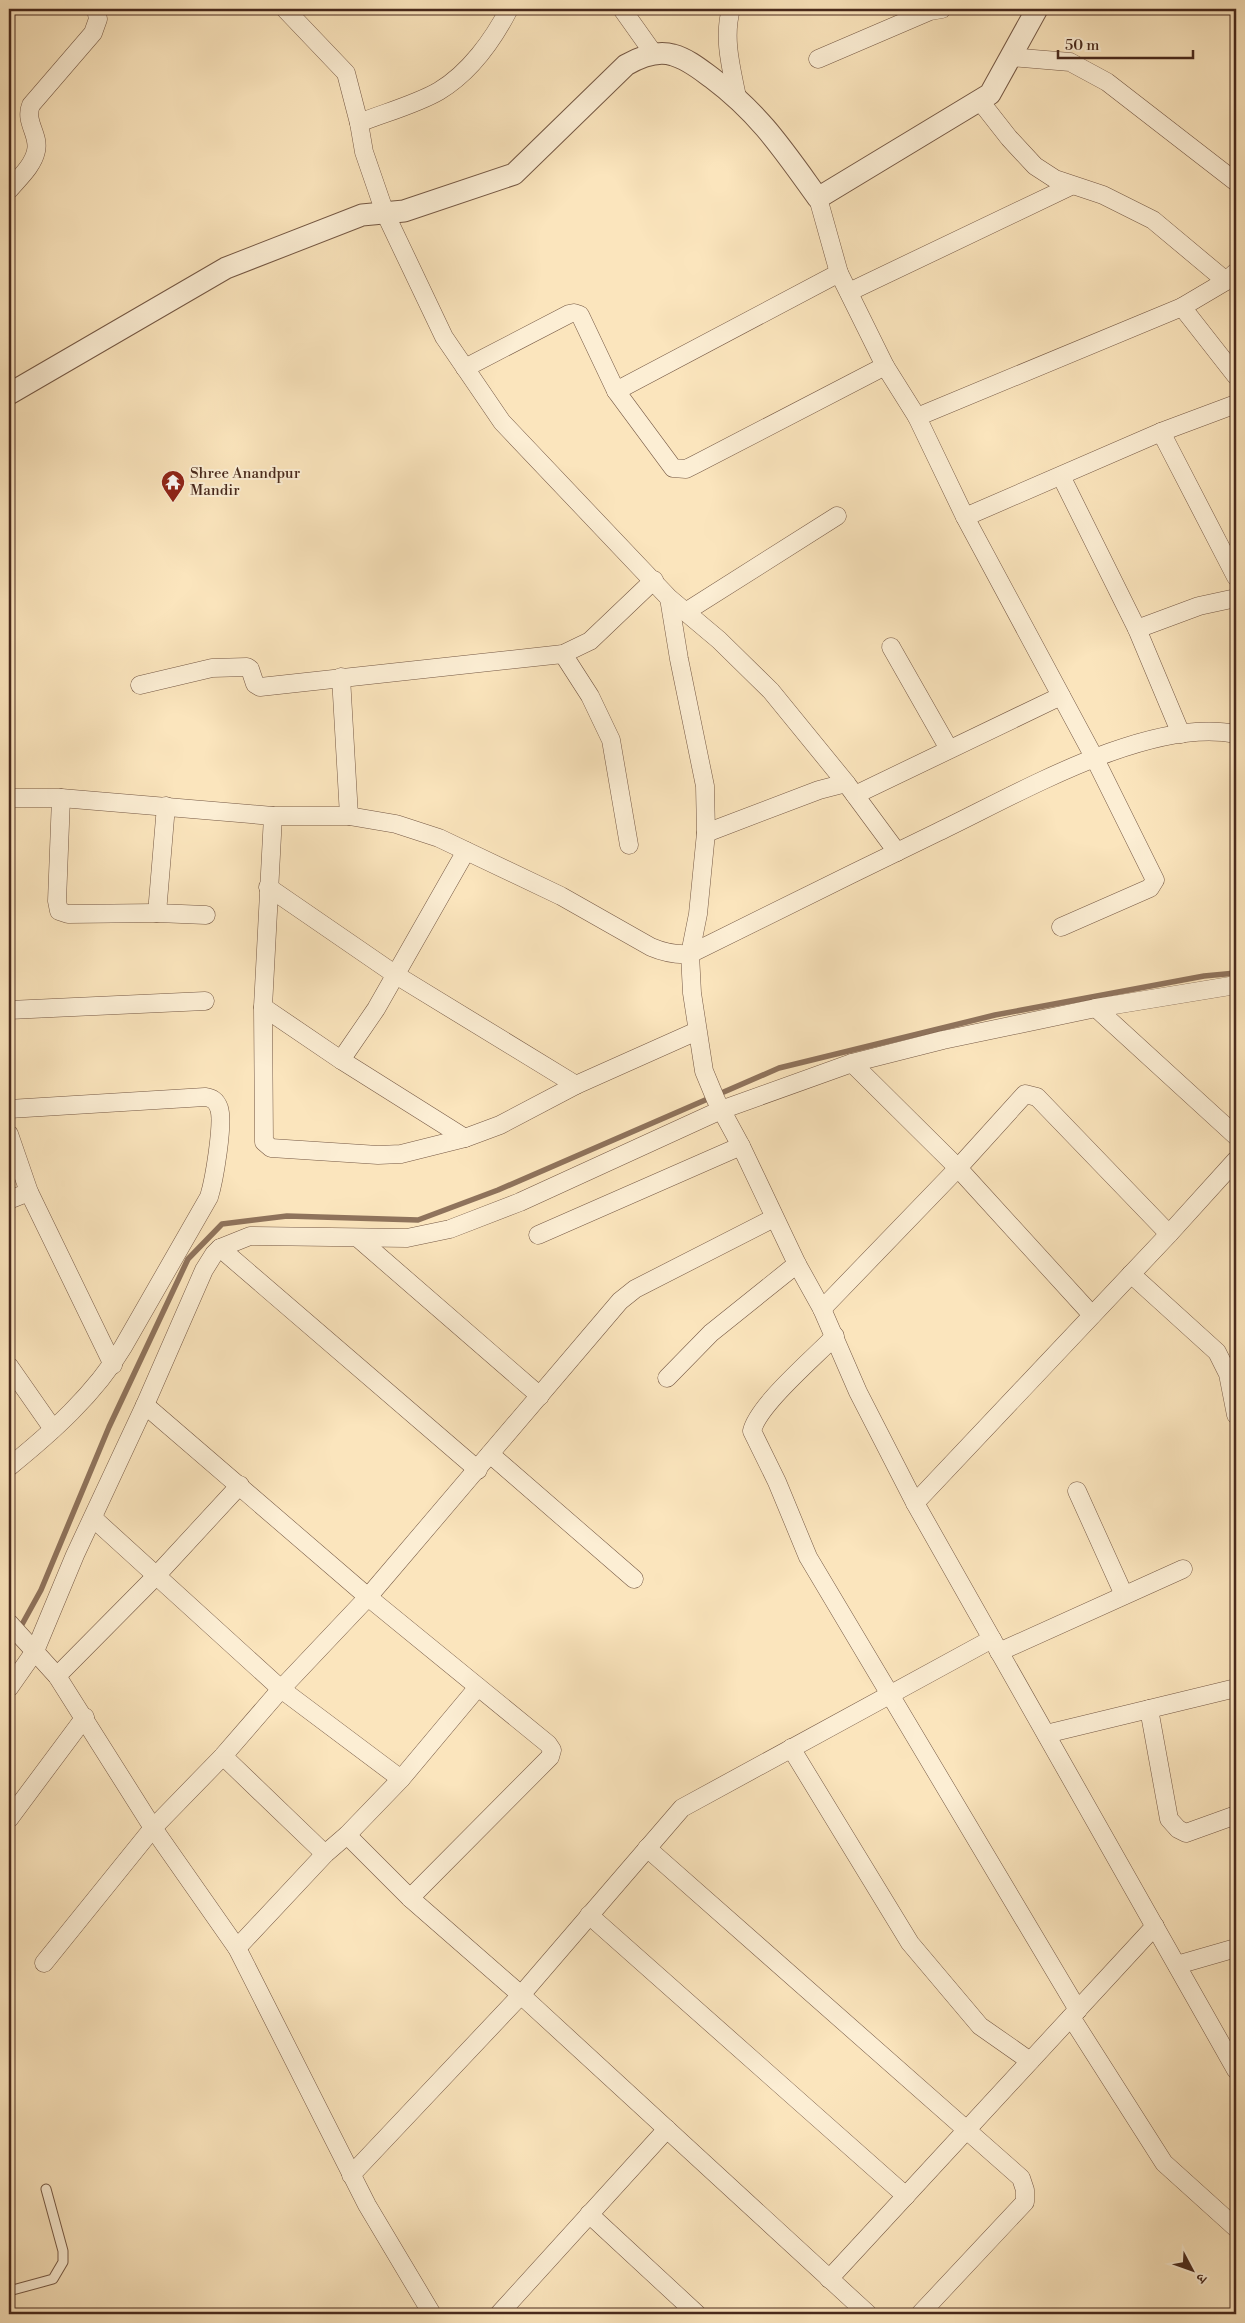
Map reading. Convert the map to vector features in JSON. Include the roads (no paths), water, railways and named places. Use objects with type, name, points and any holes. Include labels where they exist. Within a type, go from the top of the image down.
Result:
[{"type":"street","points":[[9,190],[30,164],[37,150],[28,116],[31,105],[93,33],[98,19],[96,9]]},
{"type":"street","points":[[285,9],[346,73],[360,123],[364,152],[385,213],[444,337],[502,422],[654,580],[669,598],[719,640],[771,691],[850,789],[897,852]]},
{"type":"street","points":[[360,123],[437,92],[453,82],[482,51],[509,9]]},
{"type":"street","points":[[622,9],[654,54]]},
{"type":"street","points":[[731,9],[727,30],[727,47],[737,96]]},
{"type":"street","points":[[818,59],[930,11],[942,9]]},
{"type":"street","points":[[818,198],[990,94],[1036,9]]},
{"type":"street","points":[[9,394],[226,268],[362,214],[404,211],[514,174],[626,65],[638,58],[654,54],[673,55],[696,66],[737,96],[768,128],[818,198],[839,273],[886,366],[917,417],[965,517],[1094,757],[1156,882],[1150,888],[1061,927]]},
{"type":"street","points":[[1011,56],[1070,62],[1088,69],[1236,182]]},
{"type":"street","points":[[917,417],[1182,307],[1231,276],[1152,220],[1104,195],[1071,186],[1055,179],[1035,166],[1009,138],[980,101]]},
{"type":"street","points":[[849,292],[1071,186]]},
{"type":"street","points":[[616,391],[839,273]]},
{"type":"street","points":[[1182,307],[1236,376]]},
{"type":"street","points":[[465,368],[574,313],[584,320],[616,391],[673,468],[680,469],[696,464],[886,366]]},
{"type":"street","points":[[965,517],[1161,432],[1236,404]]},
{"type":"street","points":[[1161,432],[1236,578]]},
{"type":"street","points":[[1062,476],[1137,629],[1182,734]]},
{"type":"street","points":[[687,612],[837,516]]},
{"type":"street","points":[[140,685],[204,669],[238,666],[249,668],[255,684],[260,687],[563,654],[590,641],[654,580]]},
{"type":"street","points":[[669,598],[679,659],[702,762],[705,786],[706,832],[698,914],[690,954],[692,993],[704,1071],[774,1218],[822,1309],[858,1392],[914,1503],[1236,2070]]},
{"type":"street","points":[[1137,629],[1199,606],[1236,598]]},
{"type":"street","points":[[891,647],[949,749]]},
{"type":"street","points":[[563,654],[590,696],[611,740],[628,845]]},
{"type":"street","points":[[341,677],[350,816]]},
{"type":"street","points":[[706,832],[819,790],[850,789],[949,749],[1060,696]]},
{"type":"street","points":[[9,798],[60,798],[273,816],[350,816],[396,824],[440,838],[466,850],[561,896],[651,947],[665,953],[690,954],[1094,757],[1182,734],[1207,732],[1236,734]]},
{"type":"street","points":[[60,798],[57,902],[59,910],[68,914],[157,913],[206,915]]},
{"type":"street","points":[[157,913],[166,806]]},
{"type":"street","points":[[273,816],[263,1007],[264,1142],[271,1148],[401,1154],[465,1138],[500,1125],[576,1085],[697,1031]]},
{"type":"street","points":[[341,1060],[376,1009],[466,850]]},
{"type":"street","points":[[268,887],[396,975],[576,1085]]},
{"type":"street","points":[[9,1688],[93,1518],[146,1405],[204,1270],[220,1248],[250,1236],[407,1238],[431,1234],[467,1224],[576,1177],[719,1105],[852,1063],[943,1040],[1096,1008],[1236,985]]},
{"type":"street","points":[[9,1010],[205,1001]]},
{"type":"street","points":[[263,1007],[341,1060],[465,1138]]},
{"type":"street","points":[[1096,1008],[1236,1136]]},
{"type":"street","points":[[852,1063],[958,1168],[1092,1315]]},
{"type":"street","points":[[822,1309],[958,1168],[1025,1094],[1033,1094],[1169,1234]]},
{"type":"street","points":[[9,1109],[205,1097],[212,1098],[219,1109],[220,1116],[214,1182],[209,1197],[113,1365],[52,1429],[9,1468]]},
{"type":"street","points":[[9,1134],[29,1192],[113,1365]]},
{"type":"street","points":[[538,1235],[741,1146]]},
{"type":"street","points":[[914,1503],[1169,1234],[1233,1170]]},
{"type":"street","points":[[9,1200],[29,1192]]},
{"type":"street","points":[[44,1963],[153,1828],[223,1756],[281,1689],[368,1597],[620,1301],[635,1289],[774,1218]]},
{"type":"street","points":[[358,1238],[540,1396]]},
{"type":"street","points":[[220,1248],[478,1470]]},
{"type":"street","points":[[668,1378],[711,1333],[797,1264]]},
{"type":"street","points":[[1131,1274],[1217,1352],[1228,1374],[1236,1415]]},
{"type":"street","points":[[835,1336],[766,1406],[754,1423],[752,1431],[777,1482],[808,1557],[890,1694],[1074,2013],[1164,2163],[1236,2228]]},
{"type":"street","points":[[9,1366],[52,1429]]},
{"type":"street","points":[[146,1405],[368,1597],[548,1744],[552,1750],[550,1757],[410,1898]]},
{"type":"street","points":[[490,1454],[634,1579]]},
{"type":"street","points":[[57,1676],[156,1576],[240,1485]]},
{"type":"street","points":[[1077,1491],[1124,1595]]},
{"type":"street","points":[[93,1518],[281,1689],[401,1779]]},
{"type":"street","points":[[351,2175],[521,1995],[682,1808],[890,1694],[996,1645],[1124,1595],[1182,1569]]},
{"type":"street","points":[[10,1624],[57,1676],[153,1828],[237,1948],[351,2175],[432,2314]]},
{"type":"street","points":[[237,1948],[325,1854],[347,1835],[401,1779],[478,1687]]},
{"type":"street","points":[[1046,1734],[1236,1688]]},
{"type":"street","points":[[1149,1709],[1169,1819],[1178,1829],[1186,1833],[1236,1815]]},
{"type":"street","points":[[9,1819],[84,1717]]},
{"type":"street","points":[[791,1748],[910,1943],[980,2026],[1030,2061]]},
{"type":"street","points":[[223,1756],[325,1854]]},
{"type":"street","points":[[347,1835],[410,1898],[521,1995],[868,2314]]},
{"type":"street","points":[[647,1848],[1021,2178],[1026,2190],[1025,2202],[920,2314]]},
{"type":"street","points":[[589,1915],[906,2196]]},
{"type":"street","points":[[829,2279],[1155,1926]]},
{"type":"street","points":[[1177,1965],[1236,1948]]},
{"type":"street","points":[[499,2314],[667,2129]]},
{"type":"street","points":[[589,2214],[697,2314]]},
{"type":"lane","points":[[9,2291],[53,2279],[63,2262],[63,2251],[46,2189]]},
{"type":"waterway","points":[[9,1648],[41,1590],[109,1427],[188,1259],[222,1224],[287,1216],[418,1220],[498,1190],[779,1068],[995,1015],[1204,976],[1236,973]]},
{"type":"place","name":"Shree Anandpur Mandir","points":[[173,503]]}]
